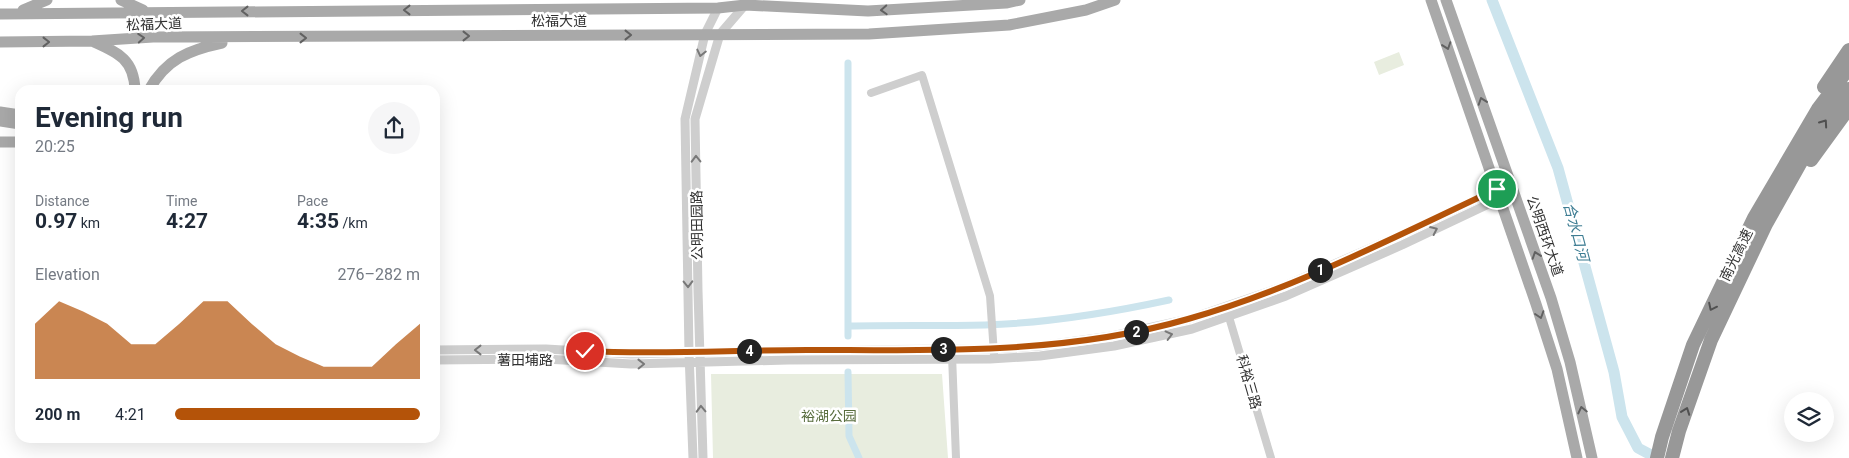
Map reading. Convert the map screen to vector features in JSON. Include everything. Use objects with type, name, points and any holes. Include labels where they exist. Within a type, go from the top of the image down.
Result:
[{"type":"highway","points":[[1760,221],[1817,98],[1849,50]]},
{"type":"highway","name":"南光高速","points":[[1657,458],[1662,437],[1693,345],[1818,109],[1849,68]]},
{"type":"highway","name":"南光高速","points":[[1672,458],[1679,431],[1711,340],[1760,221],[1820,128],[1849,89]]},
{"type":"highway","points":[[1760,221],[1849,108]]},
{"type":"main road","points":[[12,14],[47,0]]},
{"type":"main road","points":[[121,0],[147,12]]},
{"type":"main road","name":"松福大道","points":[[0,14],[718,8],[745,5],[868,11],[1006,3],[1020,0]]},
{"type":"main road","name":"松福大道","points":[[0,42],[92,42],[152,38],[869,34],[1009,25],[1086,10],[1115,0]]},
{"type":"main road","points":[[1431,0],[1557,369],[1577,458]]},
{"type":"main road","name":"公明西环大道","points":[[1446,0],[1551,298],[1570,362],[1592,458]]},
{"type":"main road","points":[[153,85],[170,62],[185,54],[199,48],[246,38]]},
{"type":"main road","points":[[92,42],[113,50],[123,58],[132,69],[134,85]]},
{"type":"main road","points":[[0,112],[15,114]]},
{"type":"main road","points":[[0,121],[15,123]]},
{"type":"main road","points":[[0,142],[15,142]]},
{"type":"street","name":"公明田园路","points":[[703,458],[695,119],[720,34],[745,5]]},
{"type":"street","name":"公明田园路","points":[[694,458],[688,352],[685,119],[705,34],[718,8]]},
{"type":"street","points":[[871,93],[922,75],[990,296],[994,359]]},
{"type":"street","name":"薯田埔路","points":[[440,360],[546,359],[631,364],[994,359],[1040,356],[1114,346],[1192,329],[1286,296],[1512,187]]},
{"type":"street","name":"薯田埔路","points":[[440,350],[546,349],[631,354],[994,349],[1039,346],[1112,336],[1189,319],[1282,287],[1498,194]]},
{"type":"street","name":"科裕三路","points":[[1226,306],[1271,458]]},
{"type":"street","points":[[952,349],[956,458]]},
{"type":"green space","points":[[1399,52],[1404,65],[1379,75],[1374,62]]},
{"type":"green space","name":"裕湖公园","points":[[711,374],[942,374],[948,458],[713,458]]},
{"type":"waterway","name":"合水口河","points":[[1492,0],[1558,168],[1614,372],[1622,417],[1638,448],[1657,458]]},
{"type":"waterway","points":[[848,63],[848,336]]},
{"type":"waterway","points":[[848,326],[985,325],[1031,322],[1101,313],[1169,300]]},
{"type":"waterway","points":[[848,372],[849,436],[859,458]]},
{"type":"route","points":[[585,351],[631,354],[788,350],[994,349],[1076,342],[1112,336],[1189,319],[1282,287],[1398,236],[1497,189]]}]
